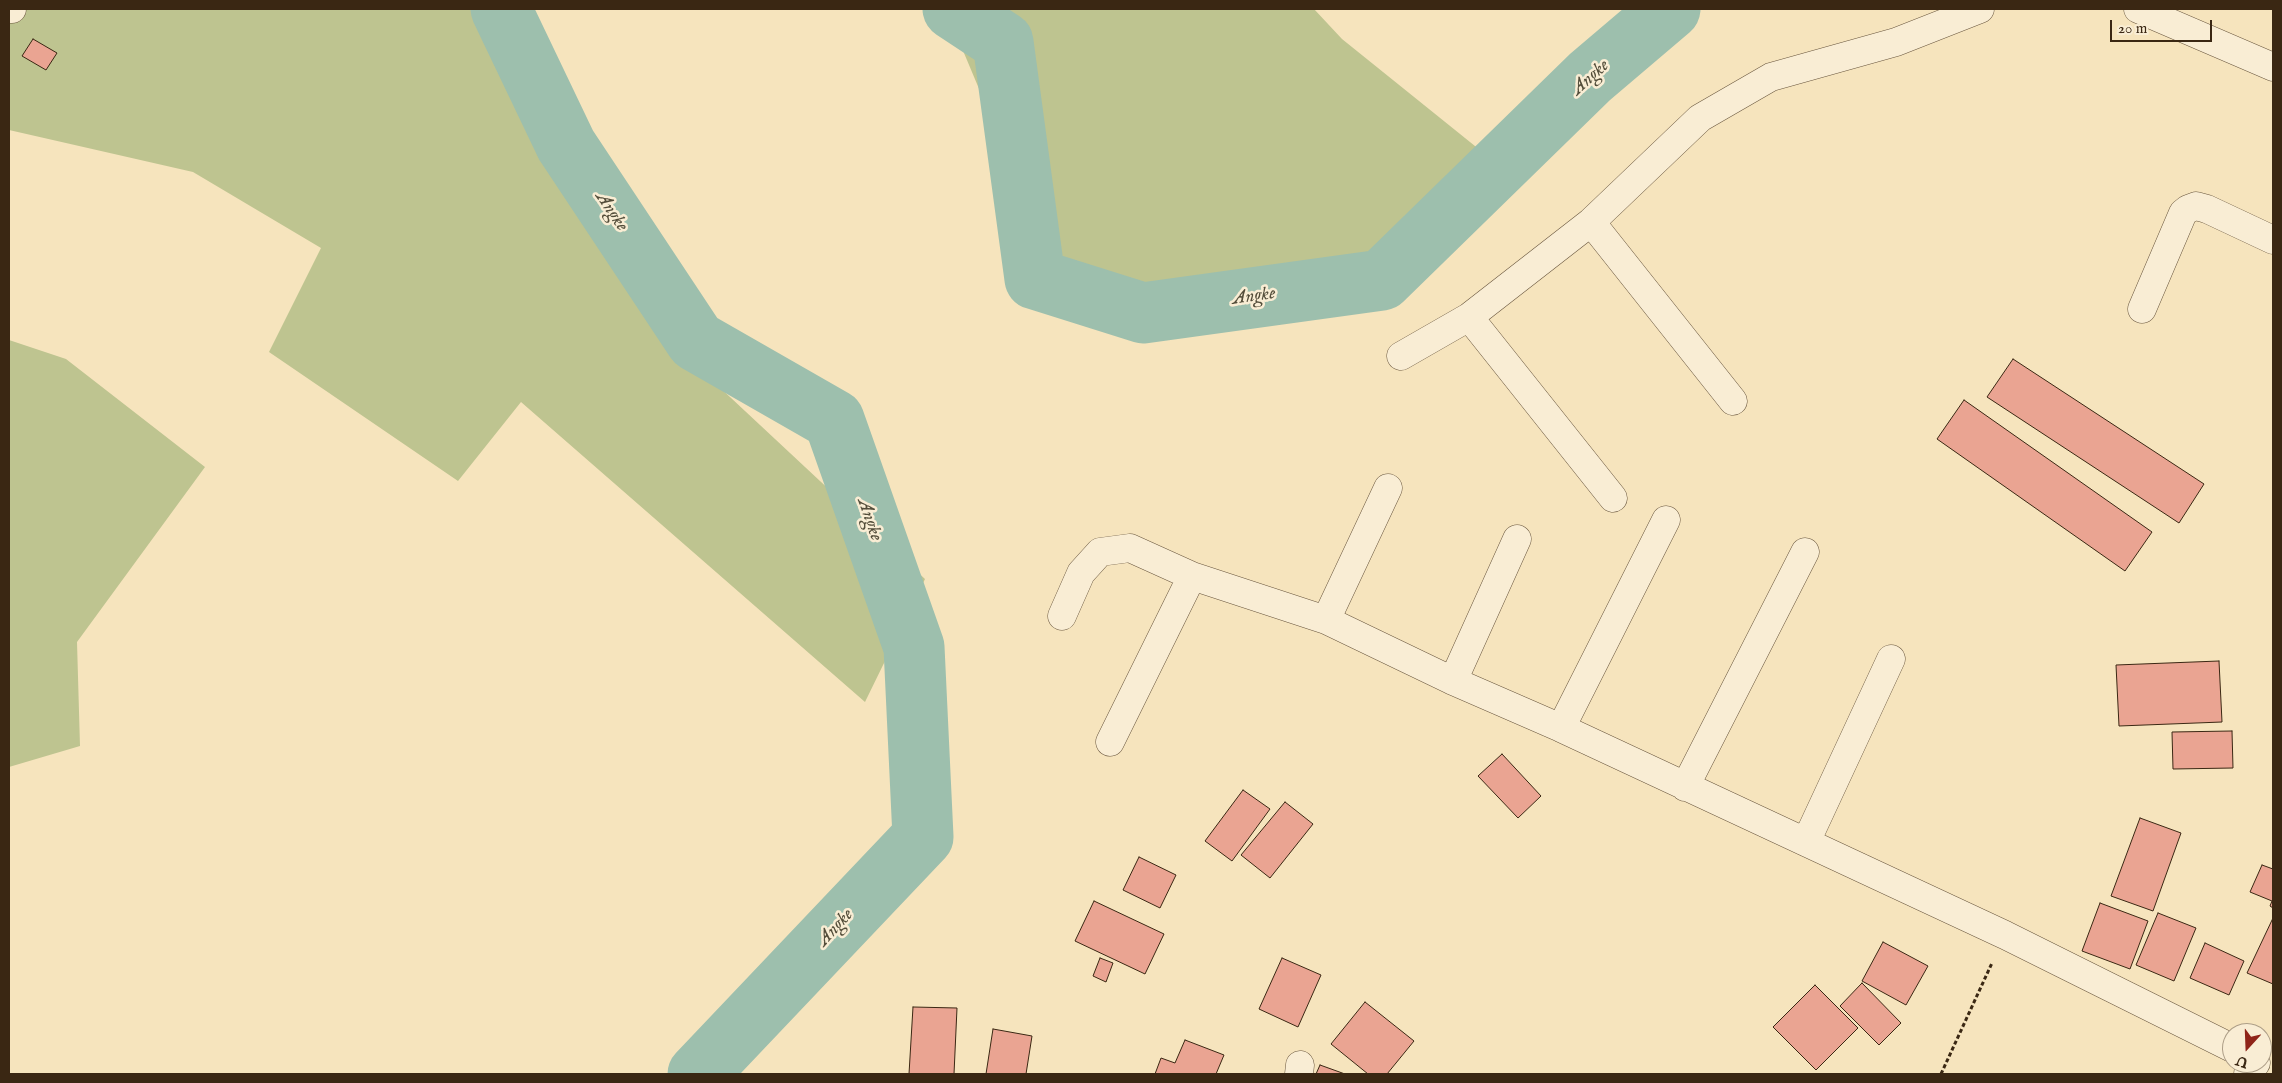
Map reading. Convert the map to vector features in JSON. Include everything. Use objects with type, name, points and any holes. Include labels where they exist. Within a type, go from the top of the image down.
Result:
[{"type":"street","points":[[1400,356],[1469,317],[1591,222],[1700,118],[1771,77],[1896,42],[1980,9]]},
{"type":"street","points":[[2138,9],[2273,68]]},
{"type":"street","points":[[2142,309],[2183,213],[2188,209],[2196,206],[2207,209],[2273,240]]},
{"type":"street","points":[[1591,222],[1732,401]]},
{"type":"street","points":[[1469,317],[1613,498]]},
{"type":"street","points":[[1326,620],[1388,488]]},
{"type":"street","points":[[1561,728],[1666,520]]},
{"type":"street","points":[[1453,681],[1517,539]]},
{"type":"street","points":[[1062,616],[1081,573],[1100,552],[1130,548],[1192,576],[1326,620],[1453,681],[1561,728],[1806,842],[2005,936],[2222,1043]]},
{"type":"street","points":[[1685,787],[1805,552]]},
{"type":"street","points":[[1110,742],[1192,576]]},
{"type":"street","points":[[1806,842],[1891,659]]},
{"type":"path","points":[[1940,1074],[2005,936]]},
{"type":"green space","points":[[9,9],[525,9],[514,52],[592,195],[685,355],[925,579],[865,702],[521,402],[458,481],[269,352],[321,248],[193,172],[9,130]]},
{"type":"green space","points":[[960,9],[1314,9],[1342,39],[1506,171],[1351,279],[1171,305],[1049,284],[990,115],[951,22]]},
{"type":"green space","points":[[9,340],[66,359],[205,467],[77,642],[80,746],[9,767]]},
{"type":"building","points":[[33,39],[57,53],[46,70],[22,56]]},
{"type":"building","points":[[2013,359],[2204,484],[2179,523],[1987,397]]},
{"type":"building","points":[[1964,400],[2152,532],[2125,571],[1937,439]]},
{"type":"building","points":[[2219,661],[2222,722],[2119,726],[2116,665]]},
{"type":"building","points":[[2232,731],[2233,768],[2173,769],[2172,732]]},
{"type":"building","points":[[1502,754],[1541,796],[1518,818],[1478,776]]},
{"type":"building","points":[[1243,790],[1270,809],[1232,861],[1205,841]]},
{"type":"building","points":[[1285,802],[1313,824],[1270,878],[1241,855]]},
{"type":"building","points":[[2140,818],[2181,833],[2153,911],[2111,896]]},
{"type":"building","points":[[1139,857],[1176,875],[1160,908],[1123,890]]},
{"type":"building","points":[[2262,865],[2273,869],[2273,908],[2270,906],[2272,901],[2250,892]]},
{"type":"building","points":[[1094,901],[1164,934],[1145,974],[1075,941]]},
{"type":"building","points":[[2100,903],[2148,921],[2130,969],[2082,951]]},
{"type":"building","points":[[2158,913],[2196,928],[2174,981],[2136,965]]},
{"type":"building","points":[[2273,918],[2273,984],[2247,973]]},
{"type":"building","points":[[1883,942],[1928,966],[1906,1005],[1862,981]]},
{"type":"building","points":[[2205,943],[2244,961],[2229,995],[2190,978]]},
{"type":"building","points":[[1100,958],[1113,963],[1106,982],[1093,976]]},
{"type":"building","points":[[1282,958],[1321,975],[1298,1027],[1259,1009]]},
{"type":"building","points":[[1862,983],[1901,1023],[1879,1045],[1840,1006]]},
{"type":"building","points":[[1815,985],[1858,1028],[1816,1070],[1773,1027]]},
{"type":"building","points":[[1365,1002],[1414,1041],[1387,1074],[1368,1074],[1331,1044]]},
{"type":"building","points":[[913,1007],[957,1008],[954,1074],[909,1074]]},
{"type":"building","points":[[993,1029],[1032,1036],[1026,1074],[986,1074]]},
{"type":"building","points":[[1185,1040],[1224,1055],[1216,1074],[1155,1074],[1161,1058],[1175,1063]]},
{"type":"building","points":[[1320,1065],[1345,1074],[1316,1074]]},
{"type":"waterway","name":"Angke","points":[[501,9],[566,145],[696,341],[834,420],[914,647],[923,837],[698,1074]]},
{"type":"waterway","name":"Angke","points":[[953,9],[1003,42],[1035,279],[1143,313],[1382,280],[1590,77],[1670,9]]}]
